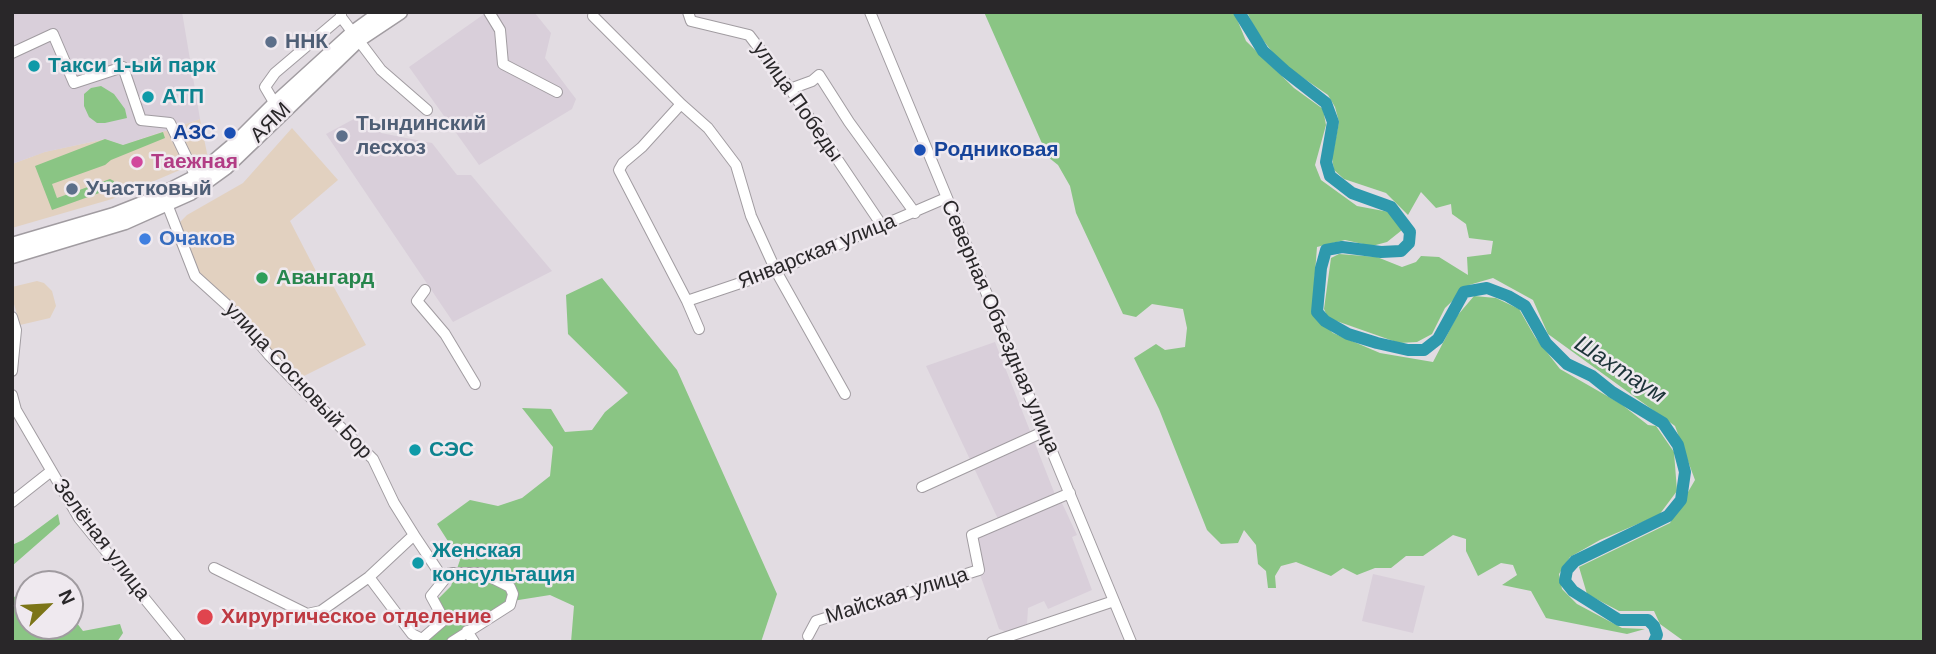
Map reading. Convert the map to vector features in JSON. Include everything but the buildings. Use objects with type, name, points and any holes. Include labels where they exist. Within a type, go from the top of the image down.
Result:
[{"type":"highway","name":"АЯМ","points":[[12,256],[125,222],[190,193],[226,167],[382,12]]},
{"type":"highway","name":"АЯМ","points":[[12,245],[114,215],[196,177],[235,144],[275,104],[356,36],[400,12]]},
{"type":"street","points":[[489,12],[500,30],[503,64],[557,92]]},
{"type":"street","name":"улица Победы","points":[[688,12],[691,21],[749,35],[790,89],[883,227]]},
{"type":"street","name":"Северная Объездная улица","points":[[870,12],[1131,642]]},
{"type":"street","points":[[275,104],[265,87],[275,73],[341,15],[381,70],[426,110]]},
{"type":"street","points":[[593,16],[708,128],[736,165],[751,216],[776,271],[845,394]]},
{"type":"street","points":[[12,53],[53,34],[74,83],[123,67],[141,120],[170,123],[196,177]]},
{"type":"street","points":[[790,89],[812,81],[819,75],[915,214]]},
{"type":"street","points":[[681,104],[619,170],[699,329]]},
{"type":"street","name":"Январская улица","points":[[687,301],[776,271],[915,214],[946,198]]},
{"type":"street","name":"улица Сосновый Бор","points":[[167,204],[195,276],[227,305],[269,355],[373,459],[394,503],[444,580]]},
{"type":"street","points":[[425,290],[417,301],[444,334],[475,384]]},
{"type":"street","points":[[12,317],[16,330],[12,371]]},
{"type":"street","name":"Зелёная улица","points":[[12,395],[16,410],[79,519],[180,642]]},
{"type":"street","points":[[922,487],[1044,432]]},
{"type":"street","points":[[12,502],[50,472]]},
{"type":"street","name":"Майская улица","points":[[808,636],[816,621],[979,570],[972,535],[1070,493]]},
{"type":"street","points":[[214,568],[307,614],[321,611],[369,577],[414,535]]},
{"type":"street","points":[[369,577],[412,634],[422,639],[444,620],[431,596],[450,573],[482,573],[510,587],[513,594],[510,605],[452,642]]},
{"type":"street","points":[[992,642],[1114,601]]},
{"type":"street","points":[[467,631],[474,642]]},
{"type":"shaded area","points":[[12,12],[182,12],[200,119],[123,145],[105,139],[45,152],[12,164]]},
{"type":"shaded area","points":[[487,12],[534,12],[551,33],[545,58],[576,99],[572,109],[479,165],[409,67]]},
{"type":"shaded area","points":[[365,113],[381,133],[432,143],[457,175],[471,175],[552,271],[453,322],[326,134]]},
{"type":"shaded area","points":[[200,119],[208,158],[112,199],[12,228],[12,164],[44,152],[105,139],[123,145]]},
{"type":"shaded area","points":[[292,128],[338,180],[290,221],[319,277],[326,273],[366,345],[296,380],[195,272],[180,222],[187,215],[243,183]]},
{"type":"shaded area","points":[[37,281],[44,283],[52,291],[56,306],[50,318],[20,325],[12,287]]},
{"type":"shaded area","points":[[995,342],[1058,502],[1061,501],[1077,535],[1072,537],[1092,590],[1048,609],[1044,601],[1028,608],[1027,624],[1007,632],[999,629],[966,534],[998,519],[926,366]]},
{"type":"shaded area","points":[[1373,574],[1425,586],[1413,633],[1362,621]]},
{"type":"green space","points":[[984,12],[1234,12],[1246,41],[1294,88],[1323,109],[1326,125],[1315,165],[1321,180],[1357,206],[1389,212],[1402,230],[1387,242],[1372,246],[1345,240],[1317,247],[1312,313],[1333,333],[1380,353],[1433,362],[1457,316],[1474,296],[1496,298],[1519,309],[1535,337],[1560,369],[1621,404],[1648,425],[1656,426],[1674,452],[1677,491],[1659,515],[1600,540],[1570,557],[1559,574],[1562,589],[1577,604],[1622,628],[1645,629],[1627,634],[1546,618],[1531,591],[1502,585],[1517,575],[1513,565],[1501,563],[1478,576],[1466,551],[1466,539],[1453,535],[1423,556],[1406,556],[1391,568],[1375,568],[1357,575],[1343,568],[1331,576],[1296,562],[1281,566],[1275,576],[1276,588],[1268,588],[1266,571],[1258,564],[1256,545],[1244,530],[1238,543],[1221,544],[1207,530],[1159,409],[1134,358],[1156,344],[1165,350],[1185,347],[1187,328],[1183,309],[1152,304],[1136,317],[1123,314],[1076,213],[1070,186],[1058,165],[1048,157]]},
{"type":"green space","points":[[1247,12],[1924,12],[1924,642],[1685,642],[1660,624],[1654,611],[1619,611],[1587,594],[1579,567],[1670,523],[1695,480],[1675,426],[1548,334],[1533,300],[1493,278],[1469,285],[1445,308],[1432,334],[1417,342],[1399,343],[1328,318],[1324,309],[1331,258],[1339,254],[1377,257],[1402,267],[1416,262],[1421,256],[1439,257],[1468,275],[1467,257],[1491,254],[1493,241],[1469,238],[1466,224],[1452,214],[1451,204],[1436,208],[1421,192],[1408,215],[1386,193],[1344,179],[1334,170],[1332,158],[1339,122],[1335,107],[1328,95],[1280,62],[1256,31]]},
{"type":"green space","points":[[101,86],[114,94],[125,109],[127,118],[97,123],[89,117],[84,106],[84,94],[91,88]]},
{"type":"green space","points":[[163,132],[165,138],[105,165],[52,184],[57,198],[110,179],[114,181],[113,188],[52,210],[35,166],[105,139],[123,145]]},
{"type":"green space","points":[[602,278],[677,370],[777,594],[761,642],[571,642],[574,606],[550,595],[506,602],[448,642],[424,642],[447,620],[438,599],[451,586],[460,560],[437,524],[470,500],[498,506],[522,498],[550,476],[553,447],[522,408],[551,409],[565,432],[592,430],[605,412],[628,393],[568,334],[566,295]]},
{"type":"green space","points":[[58,514],[60,524],[12,566],[12,545]]},
{"type":"green space","points":[[12,594],[14,640],[84,640],[84,631],[120,624],[123,633],[117,642],[12,642]]},
{"type":"waterway","name":"Шахтаум","points":[[1239,12],[1263,51],[1326,103],[1333,122],[1326,162],[1330,176],[1352,193],[1391,207],[1410,232],[1409,243],[1401,251],[1381,252],[1342,247],[1326,250],[1321,268],[1317,312],[1325,321],[1348,334],[1377,343],[1408,350],[1424,350],[1438,339],[1464,292],[1487,288],[1525,306],[1546,343],[1567,364],[1592,376],[1612,392],[1663,423],[1678,445],[1685,472],[1681,500],[1668,516],[1575,561],[1567,570],[1565,581],[1573,591],[1619,620],[1648,620],[1657,635],[1654,642]]},
{"type":"place","name":"ННК","points":[[271,42]]},
{"type":"place","name":"Такси 1-ый парк","points":[[34,66]]},
{"type":"place","name":"АТП","points":[[148,97]]},
{"type":"place","name":"АЗС","points":[[230,133]]},
{"type":"place","name":"Тындинский лесхоз","points":[[342,136]]},
{"type":"place","name":"Родниковая","points":[[920,150]]},
{"type":"place","name":"Таежная","points":[[137,162]]},
{"type":"place","name":"Участковый","points":[[72,189]]},
{"type":"place","name":"Очаков","points":[[145,239]]},
{"type":"place","name":"Авангард","points":[[262,278]]},
{"type":"place","name":"СЭС","points":[[415,450]]},
{"type":"place","name":"Женская консультация","points":[[418,563]]},
{"type":"place","name":"Хирургическое отделение","points":[[205,617]]}]
